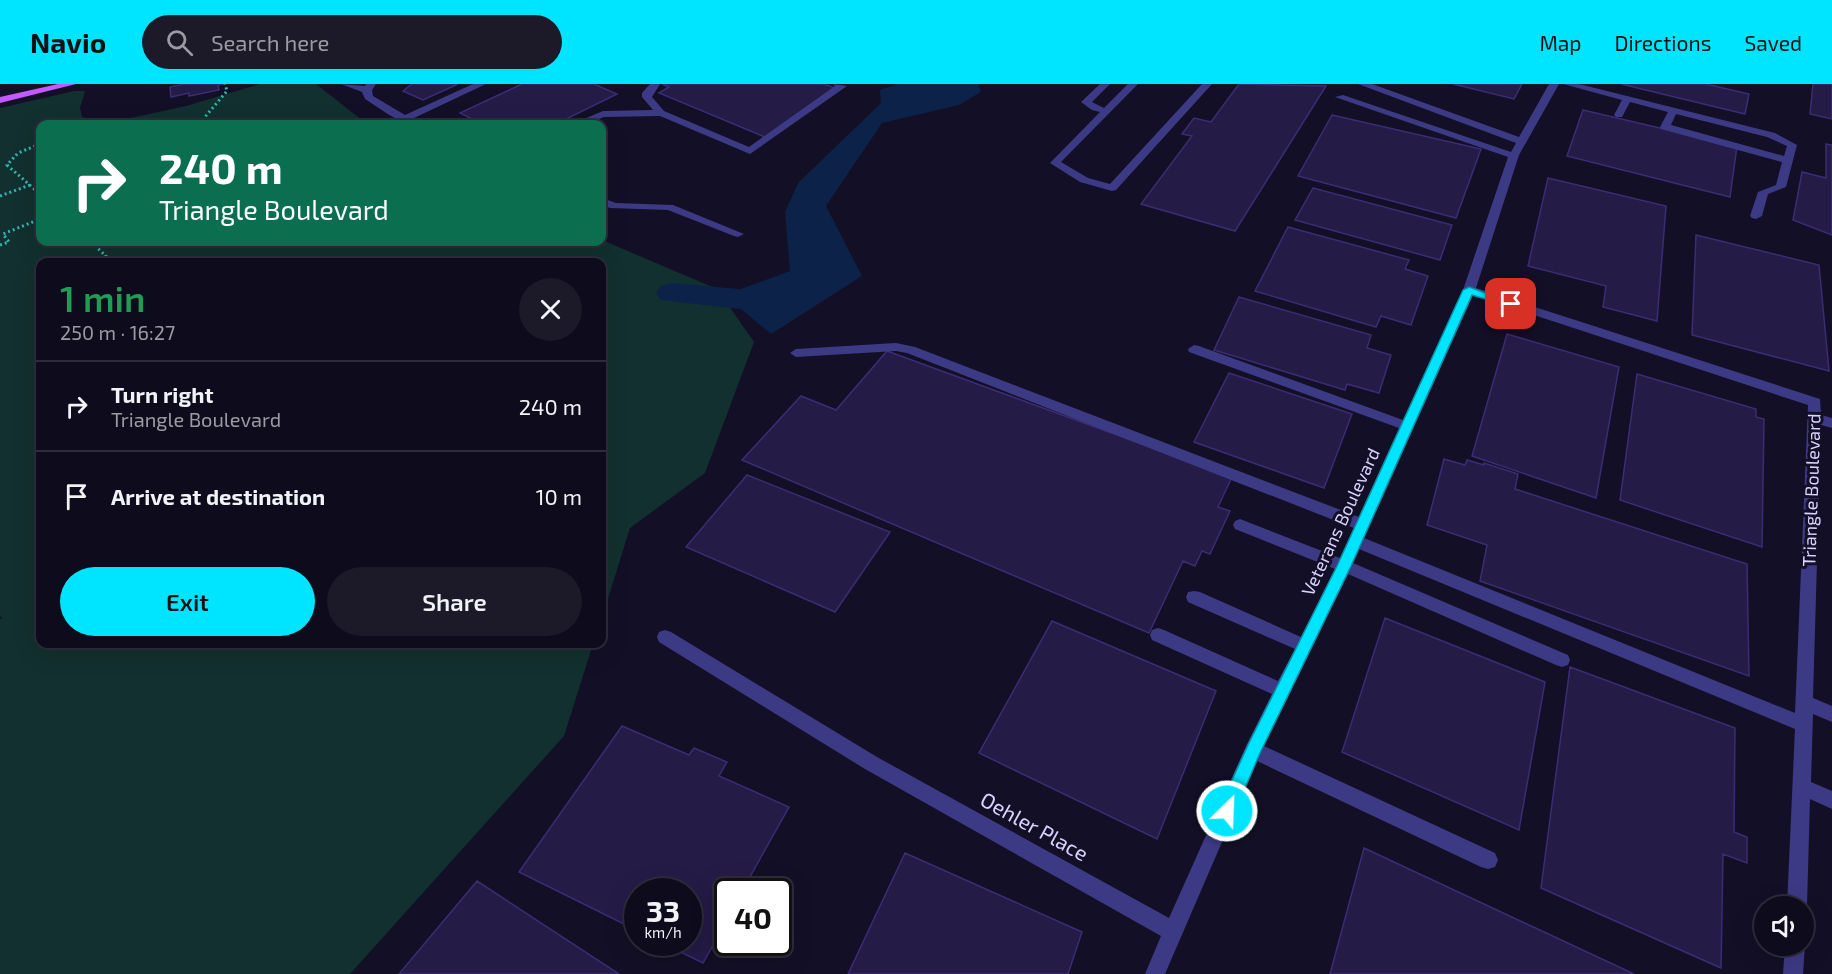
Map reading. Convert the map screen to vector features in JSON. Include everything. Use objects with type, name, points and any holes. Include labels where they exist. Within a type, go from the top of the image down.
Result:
[{"type":"main road","points":[[0,92],[34,84]]},
{"type":"main road","points":[[0,100],[71,84]]},
{"type":"street","points":[[346,84],[369,87],[368,98],[404,119],[481,84]]},
{"type":"street","points":[[655,84],[647,93],[647,97],[661,113]]},
{"type":"street","points":[[587,120],[603,114],[661,113],[750,151],[842,86],[838,84]]},
{"type":"street","points":[[1105,84],[1086,102],[1106,111]]},
{"type":"street","points":[[1133,84],[1055,163],[1084,180],[1112,188],[1207,84]]},
{"type":"street","points":[[1363,84],[1522,142]]},
{"type":"street","name":"Veterans Boulevard","points":[[1155,974],[1253,750],[1344,566],[1469,290],[1514,156],[1554,84]]},
{"type":"street","points":[[1568,84],[1771,135],[1791,145],[1781,187],[1763,192],[1756,216]]},
{"type":"street","points":[[1340,97],[1514,156]]},
{"type":"street","points":[[1619,115],[1627,99]]},
{"type":"street","points":[[1673,111],[1665,127],[1788,160]]},
{"type":"street","points":[[606,203],[614,206],[669,207],[738,234]]},
{"type":"street","name":"Triangle Boulevard","points":[[1469,290],[1815,402],[1797,896]]},
{"type":"street","points":[[796,353],[896,347],[910,350],[1363,525]]},
{"type":"street","points":[[1194,349],[1407,426]]},
{"type":"street","points":[[1814,418],[1832,423]]},
{"type":"street","points":[[1240,525],[1344,566],[1562,660]]},
{"type":"street","points":[[1355,541],[1804,725]]},
{"type":"street","points":[[1194,597],[1305,646]]},
{"type":"street","points":[[1158,634],[1282,691]]},
{"type":"street","name":"Oehler Place","points":[[665,637],[871,763],[1174,932]]},
{"type":"street","points":[[1805,704],[1832,714]]},
{"type":"street","points":[[1253,750],[1488,860]]},
{"type":"street","points":[[1802,788],[1832,800]]},
{"type":"street","points":[[1793,974],[1794,956]]},
{"type":"path","points":[[203,120],[227,91],[225,84]]},
{"type":"path","points":[[36,146],[18,153],[7,165],[36,191]]},
{"type":"path","points":[[0,196],[30,185]]},
{"type":"path","points":[[0,245],[9,242],[3,234],[36,221]]},
{"type":"path","points":[[95,246],[106,256],[104,258]]},
{"type":"green space","points":[[260,84],[316,84],[362,120],[122,120],[186,106]]},
{"type":"green space","points":[[74,91],[85,91],[80,108],[82,117],[95,120],[36,120],[36,246],[606,246],[606,242],[717,289],[754,342],[705,473],[630,528],[606,605],[606,258],[36,258],[36,648],[592,648],[564,736],[350,974],[0,974],[0,619],[2,618],[0,616],[0,108]]},
{"type":"water","points":[[898,84],[978,84],[981,92],[959,105],[882,123],[826,206],[862,276],[771,334],[724,295],[790,271],[785,212],[798,183],[881,103],[880,90]]},
{"type":"building","points":[[184,84],[224,84],[218,85],[219,90],[171,97],[170,87]]},
{"type":"building","points":[[412,84],[458,84],[423,100],[403,91]]},
{"type":"building","points":[[522,84],[594,84],[617,94],[564,120],[474,120],[460,113]]},
{"type":"building","points":[[662,84],[824,84],[835,88],[765,137],[659,93],[669,87]]},
{"type":"building","points":[[1239,84],[1326,86],[1235,231],[1141,204],[1192,136],[1182,134],[1194,118],[1211,122]]},
{"type":"building","points":[[1453,84],[1522,84],[1514,99]]},
{"type":"building","points":[[1621,84],[1706,84],[1749,94],[1745,114]]},
{"type":"building","points":[[1813,84],[1832,84],[1832,119],[1810,114]]},
{"type":"building","points":[[1583,110],[1737,146],[1730,197],[1567,156]]},
{"type":"building","points":[[1332,115],[1481,149],[1456,218],[1298,176]]},
{"type":"building","points":[[1826,144],[1832,145],[1832,235],[1793,220],[1802,172],[1826,178]]},
{"type":"building","points":[[1548,178],[1666,206],[1657,321],[1603,307],[1606,286],[1528,266]]},
{"type":"building","points":[[1313,188],[1452,225],[1440,260],[1295,220]]},
{"type":"building","points":[[1288,227],[1409,260],[1405,269],[1428,276],[1411,325],[1381,316],[1376,327],[1255,291]]},
{"type":"building","points":[[1696,235],[1819,265],[1829,371],[1692,335]]},
{"type":"building","points":[[1239,297],[1371,335],[1367,348],[1391,355],[1379,393],[1347,384],[1345,390],[1214,350]]},
{"type":"building","points":[[1507,334],[1619,367],[1596,498],[1472,456]]},
{"type":"building","points":[[887,351],[1232,477],[1218,507],[1230,511],[1210,554],[1202,551],[1195,566],[1183,561],[1149,633],[742,460],[801,396],[836,410]]},
{"type":"building","points":[[1229,373],[1352,414],[1324,488],[1194,442]]},
{"type":"building","points":[[1637,374],[1756,409],[1756,417],[1764,419],[1762,547],[1620,500]]},
{"type":"building","points":[[1444,459],[1465,465],[1467,460],[1484,465],[1484,463],[1518,474],[1515,489],[1747,564],[1749,676],[1480,581],[1487,545],[1427,525]]},
{"type":"building","points":[[747,475],[890,532],[835,612],[686,547]]},
{"type":"building","points":[[1385,618],[1545,682],[1519,830],[1342,752]]},
{"type":"building","points":[[1052,621],[1216,691],[1157,839],[979,753]]},
{"type":"building","points":[[1570,667],[1735,728],[1734,832],[1747,837],[1747,863],[1723,854],[1721,968],[1541,888]]},
{"type":"building","points":[[622,726],[689,755],[694,748],[727,762],[719,776],[789,807],[749,878],[714,878],[714,943],[703,963],[689,956],[702,956],[702,878],[624,878],[624,924],[519,872]]},
{"type":"building","points":[[1364,848],[1634,974],[1330,974]]},
{"type":"building","points":[[905,853],[1082,932],[1068,974],[848,974]]},
{"type":"building","points":[[477,881],[619,974],[399,974]]},
{"type":"waterway","points":[[672,293],[776,303],[781,300]]},
{"type":"route","points":[[1227,811],[1253,750],[1344,566],[1469,290],[1511,304]]}]
